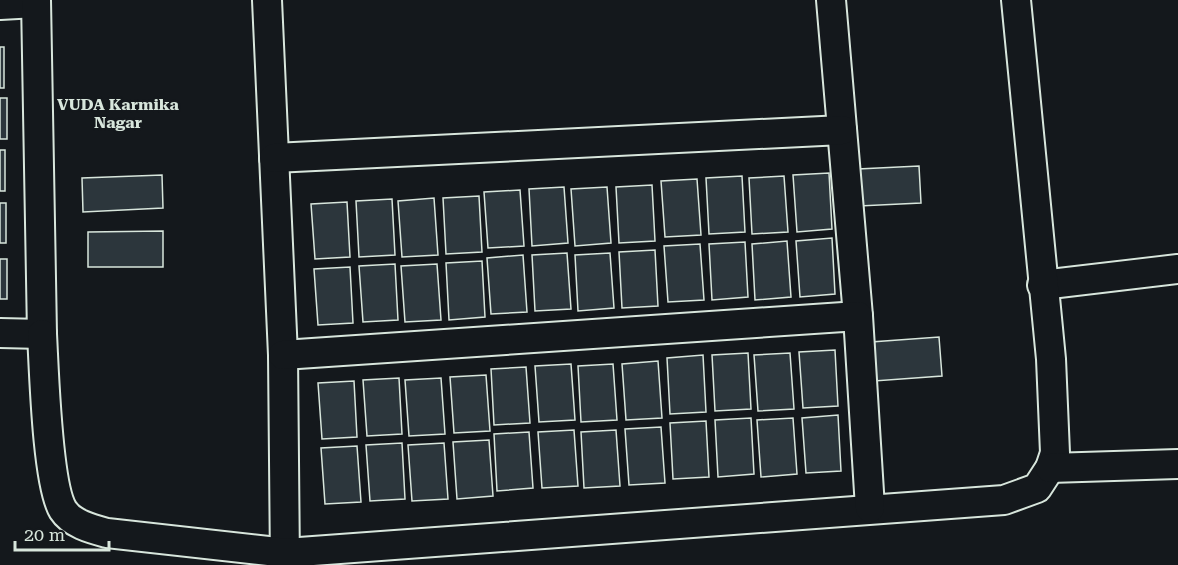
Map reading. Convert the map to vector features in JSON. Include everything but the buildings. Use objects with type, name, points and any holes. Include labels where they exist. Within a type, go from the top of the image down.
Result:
[{"type":"street","points":[[267,0],[283,355],[286,559]]},
{"type":"street","points":[[831,0],[858,316],[870,508]]},
{"type":"street","points":[[0,5],[36,2],[42,334],[47,418],[57,496],[63,510],[85,527],[107,533],[286,559],[870,508],[1004,500],[1022,496],[1037,488],[1050,468],[1055,453],[1052,371],[1016,0]]},
{"type":"street","points":[[274,158],[842,130]]},
{"type":"street","points":[[1042,285],[1178,269]]},
{"type":"street","points":[[283,355],[858,316]]},
{"type":"street","points":[[0,333],[42,334]]},
{"type":"street","points":[[1050,468],[1178,464]]},
{"type":"district","name":"VUDA Karmika Nagar","points":[[118,113]]}]
